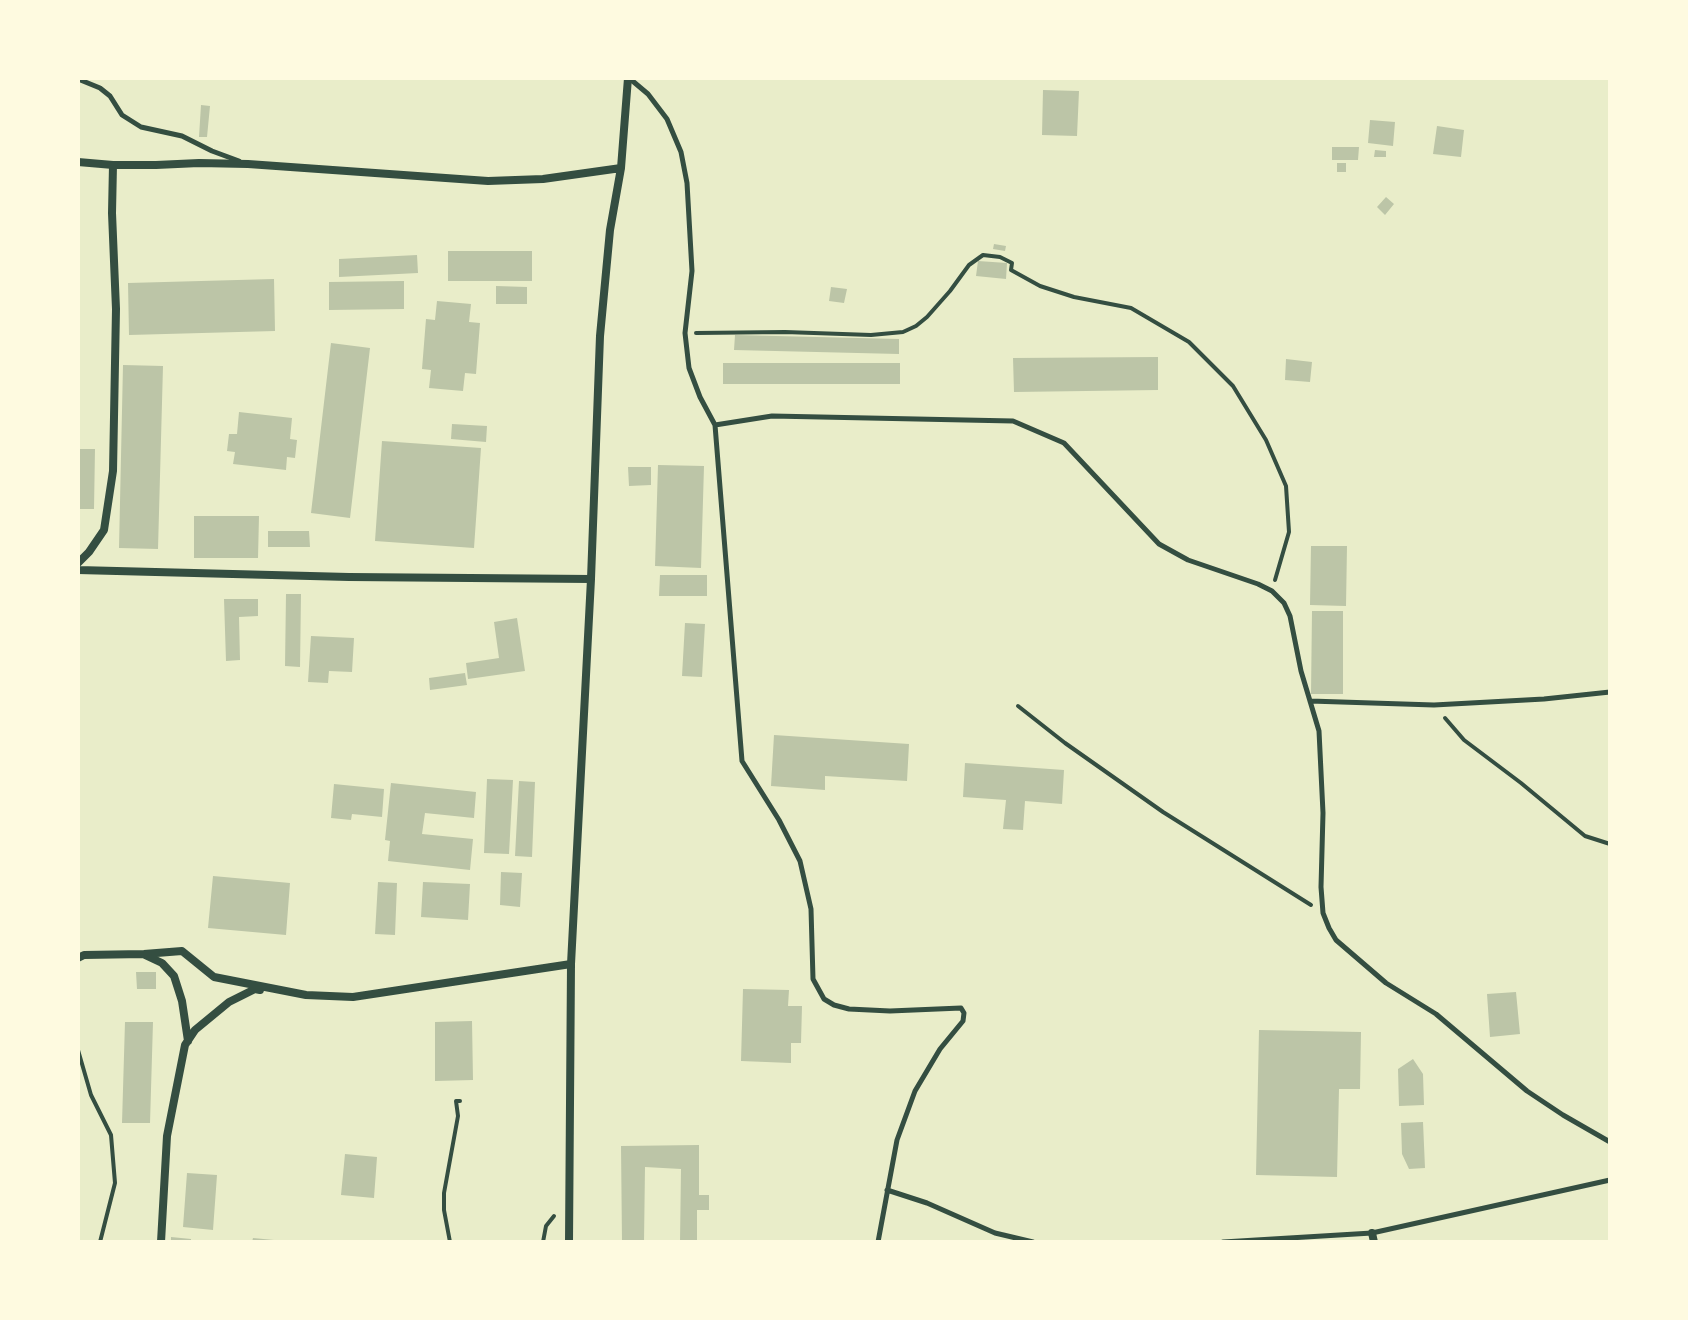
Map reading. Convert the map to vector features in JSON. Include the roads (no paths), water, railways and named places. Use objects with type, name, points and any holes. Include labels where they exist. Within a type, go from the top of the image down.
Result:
[{"type":"street","points":[[569,1242],[571,964],[600,336],[610,230],[621,168],[628,78]]},
{"type":"street","points":[[78,162],[113,165],[248,164],[488,181],[543,179],[621,168]]},
{"type":"street","points":[[78,563],[104,530],[113,471],[116,309],[113,165]]},
{"type":"street","points":[[78,570],[591,579]]},
{"type":"street","points":[[80,954],[182,951],[214,977],[306,995]]},
{"type":"street","points":[[144,954],[162,963],[174,976],[179,986],[188,1041]]},
{"type":"street","points":[[161,1242],[167,1136],[185,1045],[195,1030],[229,1002],[255,989],[353,997],[571,964]]},
{"type":"lane","points":[[628,78],[648,94],[667,119],[681,152],[687,183],[692,271],[685,333],[689,368],[715,425],[742,761],[779,820],[800,861],[811,909],[813,979],[824,999],[849,1009],[961,1008],[964,1013],[963,1021],[940,1049],[915,1091],[897,1140],[878,1242]]},
{"type":"lane","points":[[78,79],[100,88],[110,96],[122,115],[141,127],[182,136],[248,164]]},
{"type":"lane","points":[[715,425],[772,416],[1013,421],[1064,443],[1159,544],[1188,560],[1272,591],[1284,603],[1290,616],[1301,671],[1319,731],[1323,913],[1336,940],[1386,983],[1436,1014],[1527,1091],[1610,1142]]},
{"type":"lane","points":[[1310,701],[1434,705],[1610,692]]},
{"type":"lane","points":[[1223,1242],[1373,1237],[1610,1180]]},
{"type":"lane","points":[[887,1190],[950,1212],[995,1233],[1033,1242]]}]
